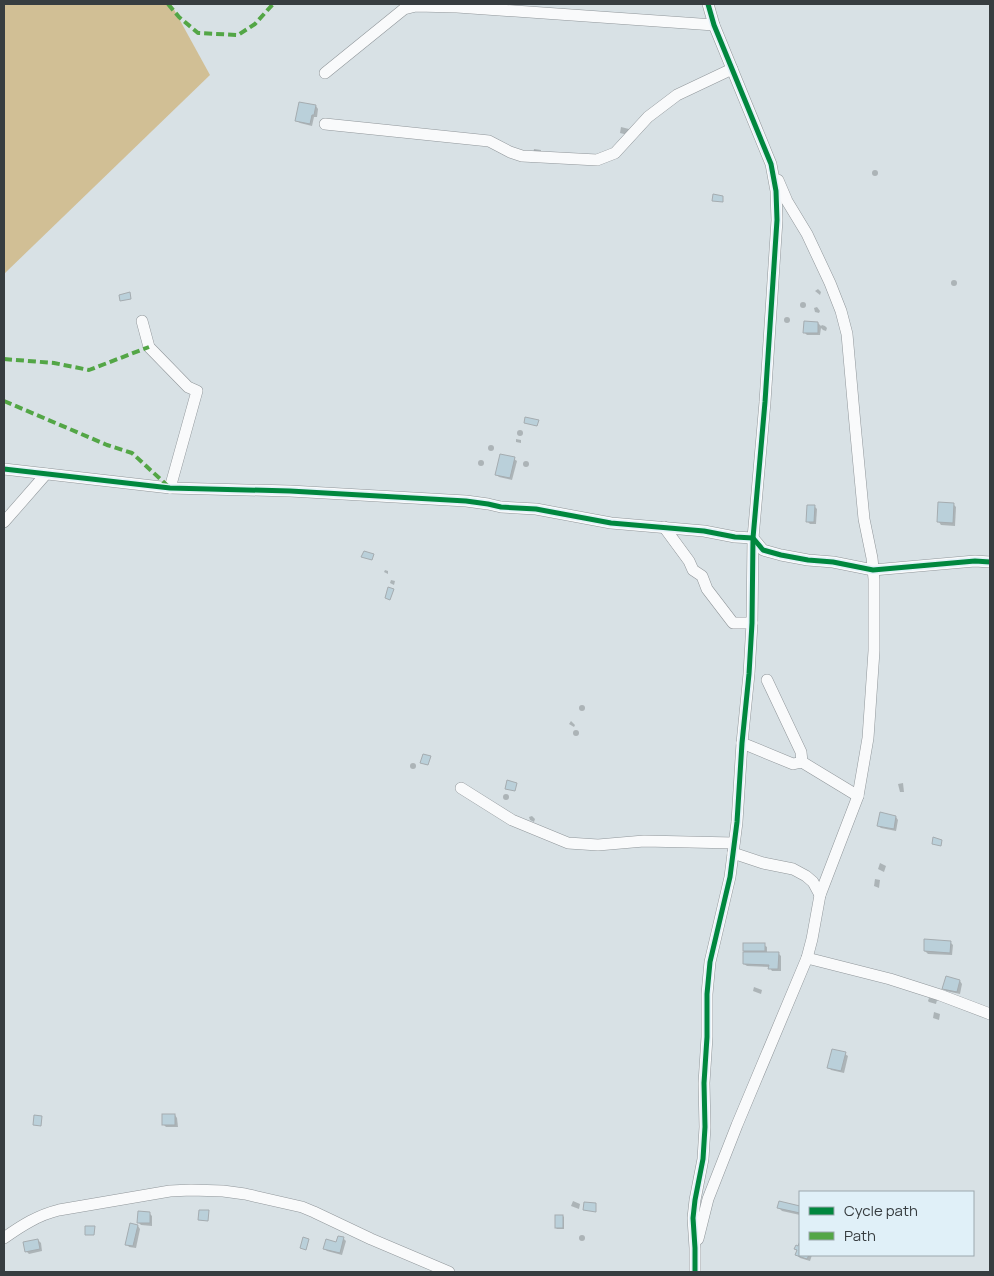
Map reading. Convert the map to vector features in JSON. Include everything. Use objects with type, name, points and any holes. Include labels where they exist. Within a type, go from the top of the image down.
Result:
[{"type":"street","points":[[696,1248],[708,1199],[806,958],[812,939],[820,895],[858,796],[868,738],[874,651],[874,579],[864,519],[847,334],[841,310],[807,234],[787,200],[771,164],[714,25],[708,4]]},
{"type":"street","points":[[325,73],[404,9],[416,6],[457,6],[714,25]]},
{"type":"street","points":[[325,124],[489,141],[522,156],[597,160],[615,153],[648,117],[678,95],[732,70]]},
{"type":"street","points":[[695,1272],[696,1248],[693,1218],[704,1159],[707,994],[710,962],[728,885],[734,848],[749,674],[753,538],[766,392],[777,220],[776,191],[771,164]]},
{"type":"street","points":[[142,322],[149,346],[188,387],[197,390],[170,488]]},
{"type":"street","points":[[4,469],[170,488],[290,491],[458,501],[501,507],[536,509],[612,523],[704,531],[735,537],[753,538],[763,550],[780,555],[873,570],[975,561],[990,562]]},
{"type":"street","points":[[4,522],[46,474]]},
{"type":"street","points":[[664,527],[689,561],[693,570],[702,576],[707,589],[732,623],[752,623]]},
{"type":"street","points":[[949,563],[990,554]]},
{"type":"street","points":[[766,680],[801,752],[802,762]]},
{"type":"street","points":[[742,743],[794,764],[802,762],[858,796]]},
{"type":"street","points":[[462,788],[512,820],[568,843],[598,845],[644,841],[734,848],[763,863],[793,869],[806,876],[813,882],[820,895]]},
{"type":"street","points":[[806,958],[890,979],[932,992],[990,1014]]},
{"type":"street","points":[[4,1238],[48,1212],[170,1191],[222,1191],[245,1194],[302,1207],[449,1272]]},
{"type":"shaded area","points":[[4,4],[171,4],[210,75],[4,274]]},
{"type":"building","points":[[299,102],[316,105],[310,124],[295,121]]},
{"type":"building","points":[[713,194],[723,196],[723,202],[712,201]]},
{"type":"building","points":[[130,292],[131,299],[120,301],[119,295]]},
{"type":"building","points":[[804,321],[818,322],[818,333],[803,333]]},
{"type":"building","points":[[525,417],[539,420],[537,426],[524,423]]},
{"type":"building","points":[[500,454],[515,457],[510,478],[495,475]]},
{"type":"building","points":[[938,502],[954,503],[953,523],[937,522]]},
{"type":"building","points":[[807,505],[815,505],[814,522],[806,522]]},
{"type":"building","points":[[364,551],[374,554],[372,560],[361,557]]},
{"type":"building","points":[[388,587],[394,589],[390,600],[385,598]]},
{"type":"building","points":[[423,754],[431,756],[428,765],[420,763]]},
{"type":"building","points":[[507,780],[517,783],[515,791],[505,789]]},
{"type":"building","points":[[880,812],[896,816],[894,829],[877,826]]},
{"type":"building","points":[[933,837],[942,840],[941,846],[932,844]]},
{"type":"building","points":[[924,939],[951,941],[950,953],[924,951]]},
{"type":"building","points":[[743,943],[765,943],[765,951],[743,951]]},
{"type":"building","points":[[743,952],[779,952],[778,969],[768,969],[769,965],[743,964]]},
{"type":"building","points":[[946,976],[960,980],[957,992],[942,989]]},
{"type":"building","points":[[832,1049],[846,1052],[841,1071],[827,1068]]},
{"type":"building","points":[[162,1114],[175,1114],[175,1125],[162,1125]]},
{"type":"building","points":[[34,1115],[42,1116],[41,1126],[33,1125]]},
{"type":"building","points":[[779,1201],[799,1206],[799,1213],[777,1208]]},
{"type":"building","points":[[584,1202],[596,1203],[596,1212],[583,1210]]},
{"type":"building","points":[[199,1210],[209,1210],[208,1221],[198,1220]]},
{"type":"building","points":[[138,1211],[150,1212],[150,1223],[137,1223]]},
{"type":"building","points":[[555,1215],[563,1215],[563,1228],[555,1228]]},
{"type":"building","points":[[130,1223],[138,1225],[133,1246],[125,1245]]},
{"type":"building","points":[[85,1226],[95,1226],[94,1235],[85,1235]]},
{"type":"building","points":[[338,1236],[344,1237],[340,1253],[323,1249],[326,1239],[336,1242]]},
{"type":"building","points":[[303,1237],[309,1239],[306,1250],[300,1248]]},
{"type":"building","points":[[38,1239],[40,1249],[25,1252],[23,1242]]},
{"type":"building","points":[[799,1244],[799,1256],[808,1256],[807,1259],[795,1255],[797,1250],[794,1249],[796,1245],[798,1246]]},
{"type":"marked path","points":[[168,4],[179,17],[198,33],[238,35],[255,24],[273,4]]},
{"type":"marked path","points":[[4,359],[54,363],[89,370],[149,347]]},
{"type":"marked path","points":[[4,401],[107,445],[132,453],[170,488]]},
{"type":"cycle path","points":[[695,1272],[693,1218],[703,1159],[707,994],[710,962],[730,877],[737,822],[752,623],[753,538],[765,402],[777,220],[776,191],[771,164],[714,25],[708,4]]},
{"type":"cycle path","points":[[4,469],[170,488],[290,491],[466,501],[501,507],[536,509],[611,523],[704,531],[735,537],[753,538],[763,550],[781,555],[873,570],[975,561],[990,562]]}]
